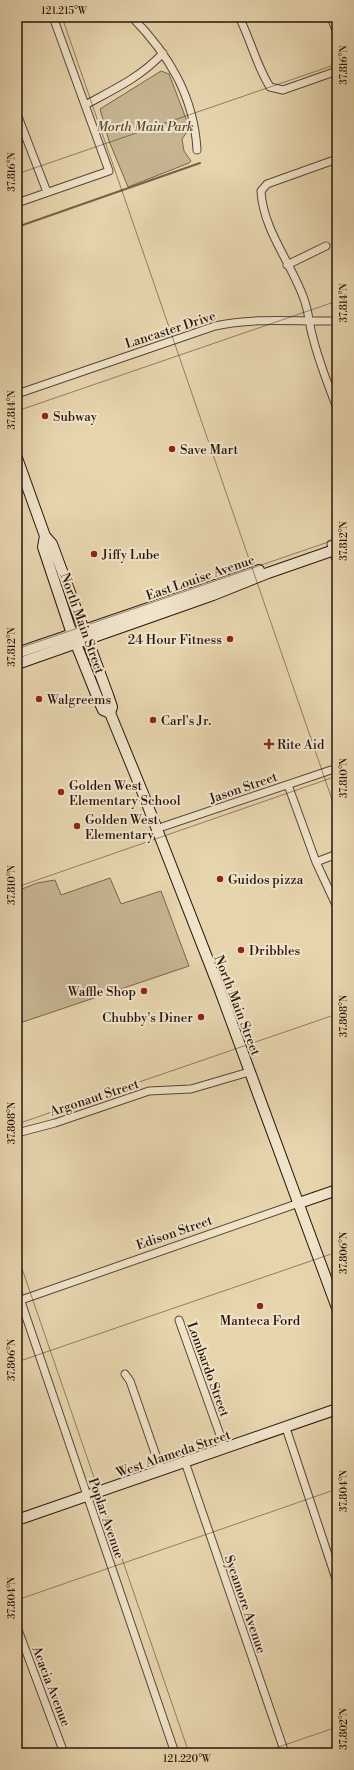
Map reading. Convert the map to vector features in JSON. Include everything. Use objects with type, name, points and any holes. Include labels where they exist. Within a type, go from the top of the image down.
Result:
[{"type":"main road","name":"North Main Street","points":[[17,458],[45,536],[52,544],[112,707],[110,713],[299,1203],[337,1308]]},
{"type":"main road","name":"North Main Street","points":[[45,536],[43,547],[75,644],[103,710],[110,713]]},
{"type":"main road","name":"East Louise Avenue","points":[[17,653],[83,629],[163,604],[334,546]]},
{"type":"main road","name":"East Louise Avenue","points":[[17,664],[75,644],[334,546]]},
{"type":"main road","name":"Edison Street","points":[[299,1203],[337,1190]]},
{"type":"main road","name":"West Alameda Street","points":[[17,1520],[286,1428],[337,1409]]},
{"type":"street","points":[[17,203],[109,171],[53,17]]},
{"type":"street","points":[[132,17],[162,53],[178,77],[192,112],[196,128],[197,150]]},
{"type":"street","points":[[239,17],[252,43],[264,77],[270,87],[283,90],[337,71]]},
{"type":"street","points":[[331,17],[337,33]]},
{"type":"street","points":[[85,105],[127,83],[153,64],[162,53]]},
{"type":"street","points":[[17,114],[47,192]]},
{"type":"street","points":[[337,159],[267,184],[262,189],[262,200],[270,224],[287,265],[298,282],[305,300],[316,352],[337,406]]},
{"type":"street","points":[[287,265],[326,246]]},
{"type":"street","name":"Lancaster Drive","points":[[17,394],[215,326],[263,320],[337,322]]},
{"type":"street","points":[[334,546],[337,562]]},
{"type":"street","name":"Jason Street","points":[[156,829],[337,768]]},
{"type":"street","points":[[288,785],[316,862],[337,907]]},
{"type":"street","points":[[316,862],[337,854]]},
{"type":"street","name":"Argonaut Street","points":[[17,1133],[149,1091],[191,1089],[249,1072]]},
{"type":"street","name":"Edison Street","points":[[20,1300],[299,1203]]},
{"type":"street","name":"Poplar Avenue","points":[[17,1290],[175,1753]]},
{"type":"street","name":"Lombardo Street","points":[[179,1320],[225,1448]]},
{"type":"street","points":[[125,1374],[130,1381],[161,1470]]},
{"type":"street","points":[[286,1428],[337,1582]]},
{"type":"street","name":"Sycamore Avenue","points":[[185,1462],[285,1753]]},
{"type":"street","name":"Acacia Avenue","points":[[17,1627],[64,1753]]},
{"type":"green space","name":"Morth Main Park","points":[[161,71],[169,74],[188,124],[187,132],[182,139],[184,151],[191,161],[128,187],[109,141],[100,109]]},
{"type":"green space","points":[[110,878],[121,904],[161,891],[189,966],[17,1024],[17,891],[37,883],[55,880],[61,895]]},
{"type":"waterway","points":[[17,227],[200,163]]},
{"type":"place","name":"Subway","points":[[45,416]]},
{"type":"place","name":"Save Mart","points":[[172,449]]},
{"type":"place","name":"Jiffy Lube","points":[[94,554]]},
{"type":"place","name":"24 Hour Fitness","points":[[230,639]]},
{"type":"place","name":"Walgreems","points":[[39,699]]},
{"type":"place","name":"Carl's Jr.","points":[[153,720]]},
{"type":"place","name":"Rite Aid","points":[[269,744]]},
{"type":"place","name":"Golden West Elementary School","points":[[61,792]]},
{"type":"place","name":"Golden West Elementary","points":[[77,826]]},
{"type":"place","name":"Guidos pizza","points":[[220,879]]},
{"type":"place","name":"Dribbles","points":[[241,950]]},
{"type":"place","name":"Waffle Shop","points":[[144,991]]},
{"type":"place","name":"Chubby's Diner","points":[[201,1017]]},
{"type":"place","name":"Manteca Ford","points":[[260,1306]]}]
